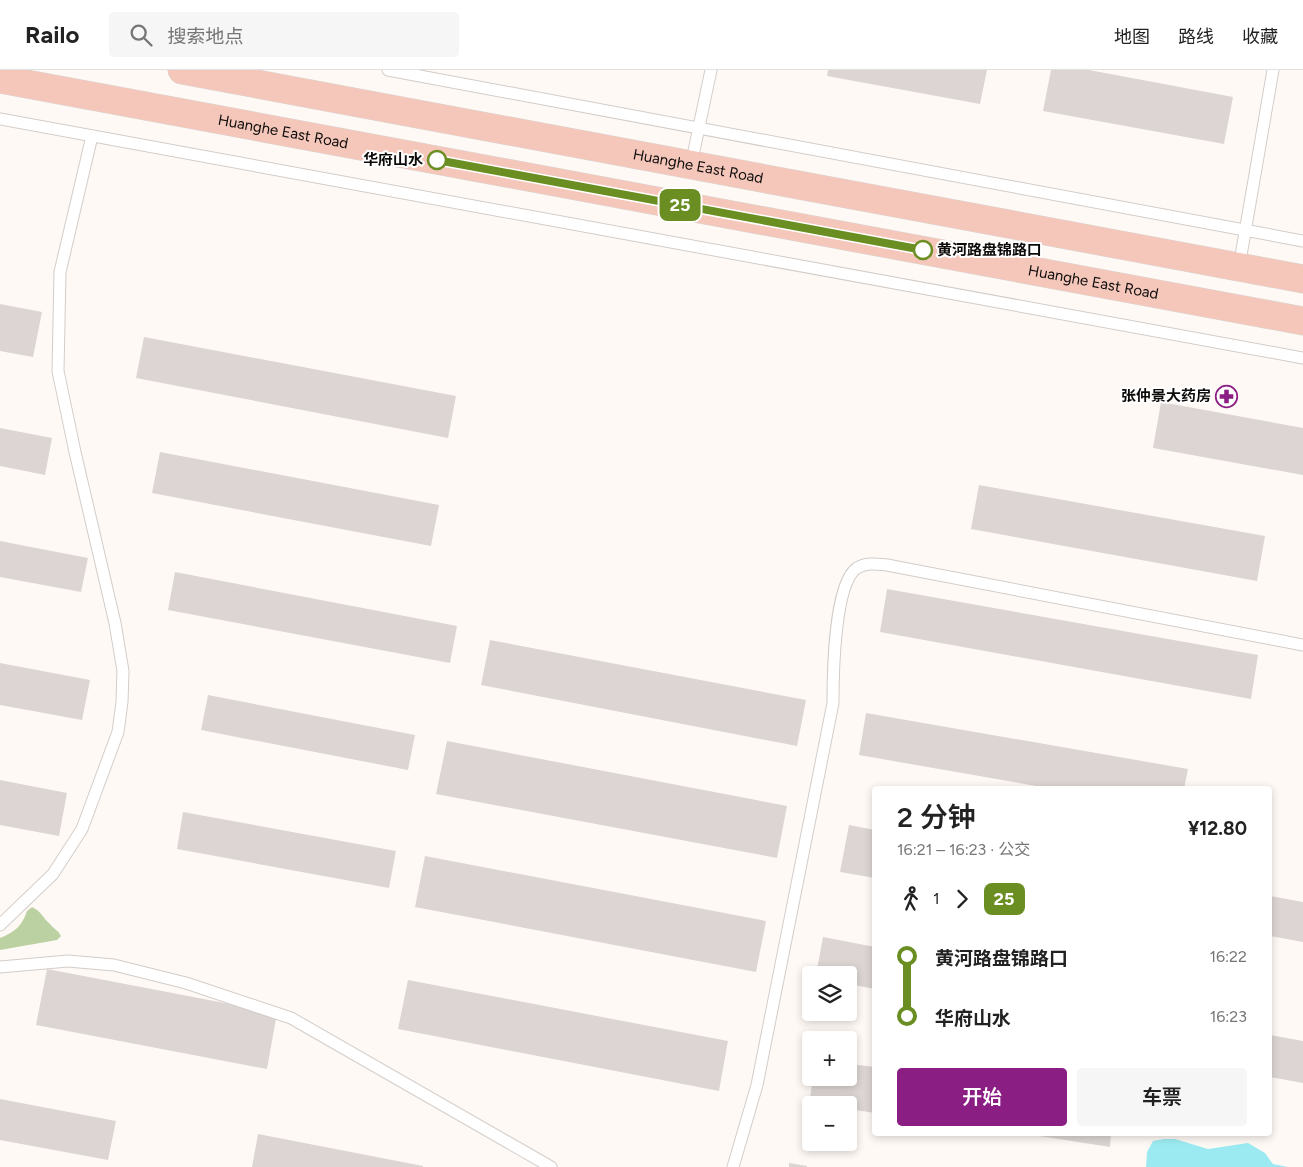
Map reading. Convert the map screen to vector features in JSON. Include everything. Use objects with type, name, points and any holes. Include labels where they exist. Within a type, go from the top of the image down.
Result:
[{"type":"main road","name":"Huanghe East Road","points":[[182,70],[1303,279]]},
{"type":"main road","name":"Huanghe East Road","points":[[0,79],[1303,321]]},
{"type":"lane","points":[[388,70],[1303,241]]},
{"type":"lane","points":[[691,165],[711,70]]},
{"type":"lane","points":[[1239,267],[1273,70]]},
{"type":"lane","points":[[0,119],[1303,358]]},
{"type":"lane","points":[[0,925],[53,874],[82,829],[118,732],[122,702],[123,671],[115,623],[58,371],[60,272],[92,136]]},
{"type":"lane","points":[[733,1167],[757,1084],[833,703],[833,656],[845,584],[855,569],[868,563],[887,565],[1303,645]]},
{"type":"lane","points":[[0,967],[68,960],[114,965],[186,983],[291,1018],[551,1167]]},
{"type":"green space","points":[[32,907],[61,936],[57,940],[0,950],[0,938],[17,928],[23,921],[27,911]]},
{"type":"water","points":[[1175,1139],[1208,1149],[1248,1143],[1265,1153],[1273,1164],[1288,1167],[1146,1167],[1147,1152],[1153,1141]]},
{"type":"building","points":[[828,70],[987,70],[980,104],[827,76]]},
{"type":"building","points":[[1051,70],[1089,70],[1233,97],[1224,144],[1043,111]]},
{"type":"building","points":[[0,304],[42,312],[33,357],[0,351]]},
{"type":"building","points":[[144,337],[456,396],[448,438],[136,378]]},
{"type":"building","points":[[1161,402],[1303,428],[1303,475],[1153,448]]},
{"type":"building","points":[[0,428],[52,438],[45,475],[0,466]]},
{"type":"building","points":[[160,452],[439,505],[431,546],[152,493]]},
{"type":"building","points":[[979,485],[1265,536],[1257,581],[971,529]]},
{"type":"building","points":[[0,541],[88,558],[81,592],[0,577]]},
{"type":"building","points":[[175,572],[457,626],[450,663],[168,610]]},
{"type":"building","points":[[887,589],[1258,655],[1251,699],[880,632]]},
{"type":"building","points":[[490,640],[806,700],[797,746],[481,685]]},
{"type":"building","points":[[0,663],[90,680],[82,720],[0,705]]},
{"type":"building","points":[[208,695],[415,735],[408,770],[201,730]]},
{"type":"building","points":[[866,713],[1188,769],[1185,786],[1036,786],[859,755]]},
{"type":"building","points":[[447,741],[787,806],[777,858],[436,794]]},
{"type":"building","points":[[0,780],[67,793],[59,836],[0,825]]},
{"type":"building","points":[[183,812],[396,851],[389,888],[177,849]]},
{"type":"building","points":[[849,825],[872,829],[872,877],[840,872]]},
{"type":"building","points":[[425,856],[766,921],[756,972],[415,907]]},
{"type":"building","points":[[1272,896],[1303,902],[1303,942],[1272,936]]},
{"type":"building","points":[[823,937],[872,946],[872,988],[857,986],[857,966],[818,966]]},
{"type":"building","points":[[47,969],[277,1013],[267,1069],[36,1025]]},
{"type":"building","points":[[408,980],[728,1041],[719,1091],[398,1029]]},
{"type":"building","points":[[1272,1035],[1303,1041],[1303,1083],[1272,1077]]},
{"type":"building","points":[[857,1065],[872,1067],[872,1113],[857,1110],[857,1096],[810,1096],[812,1086],[857,1086]]},
{"type":"building","points":[[0,1099],[116,1121],[108,1160],[0,1140]]},
{"type":"building","points":[[258,1134],[423,1166],[423,1167],[252,1167]]},
{"type":"building","points":[[1040,1136],[1111,1136],[1110,1147]]},
{"type":"building","points":[[789,1163],[807,1166],[807,1167],[789,1167]]},
{"type":"bus line","name":"25","points":[[437,160],[923,250]]},
{"type":"place","name":"华府山水","points":[[437,160]]},
{"type":"place","name":"黄河路盘锦路口","points":[[923,250]]},
{"type":"place","name":"张仲景大药房","points":[[1227,396]]}]
